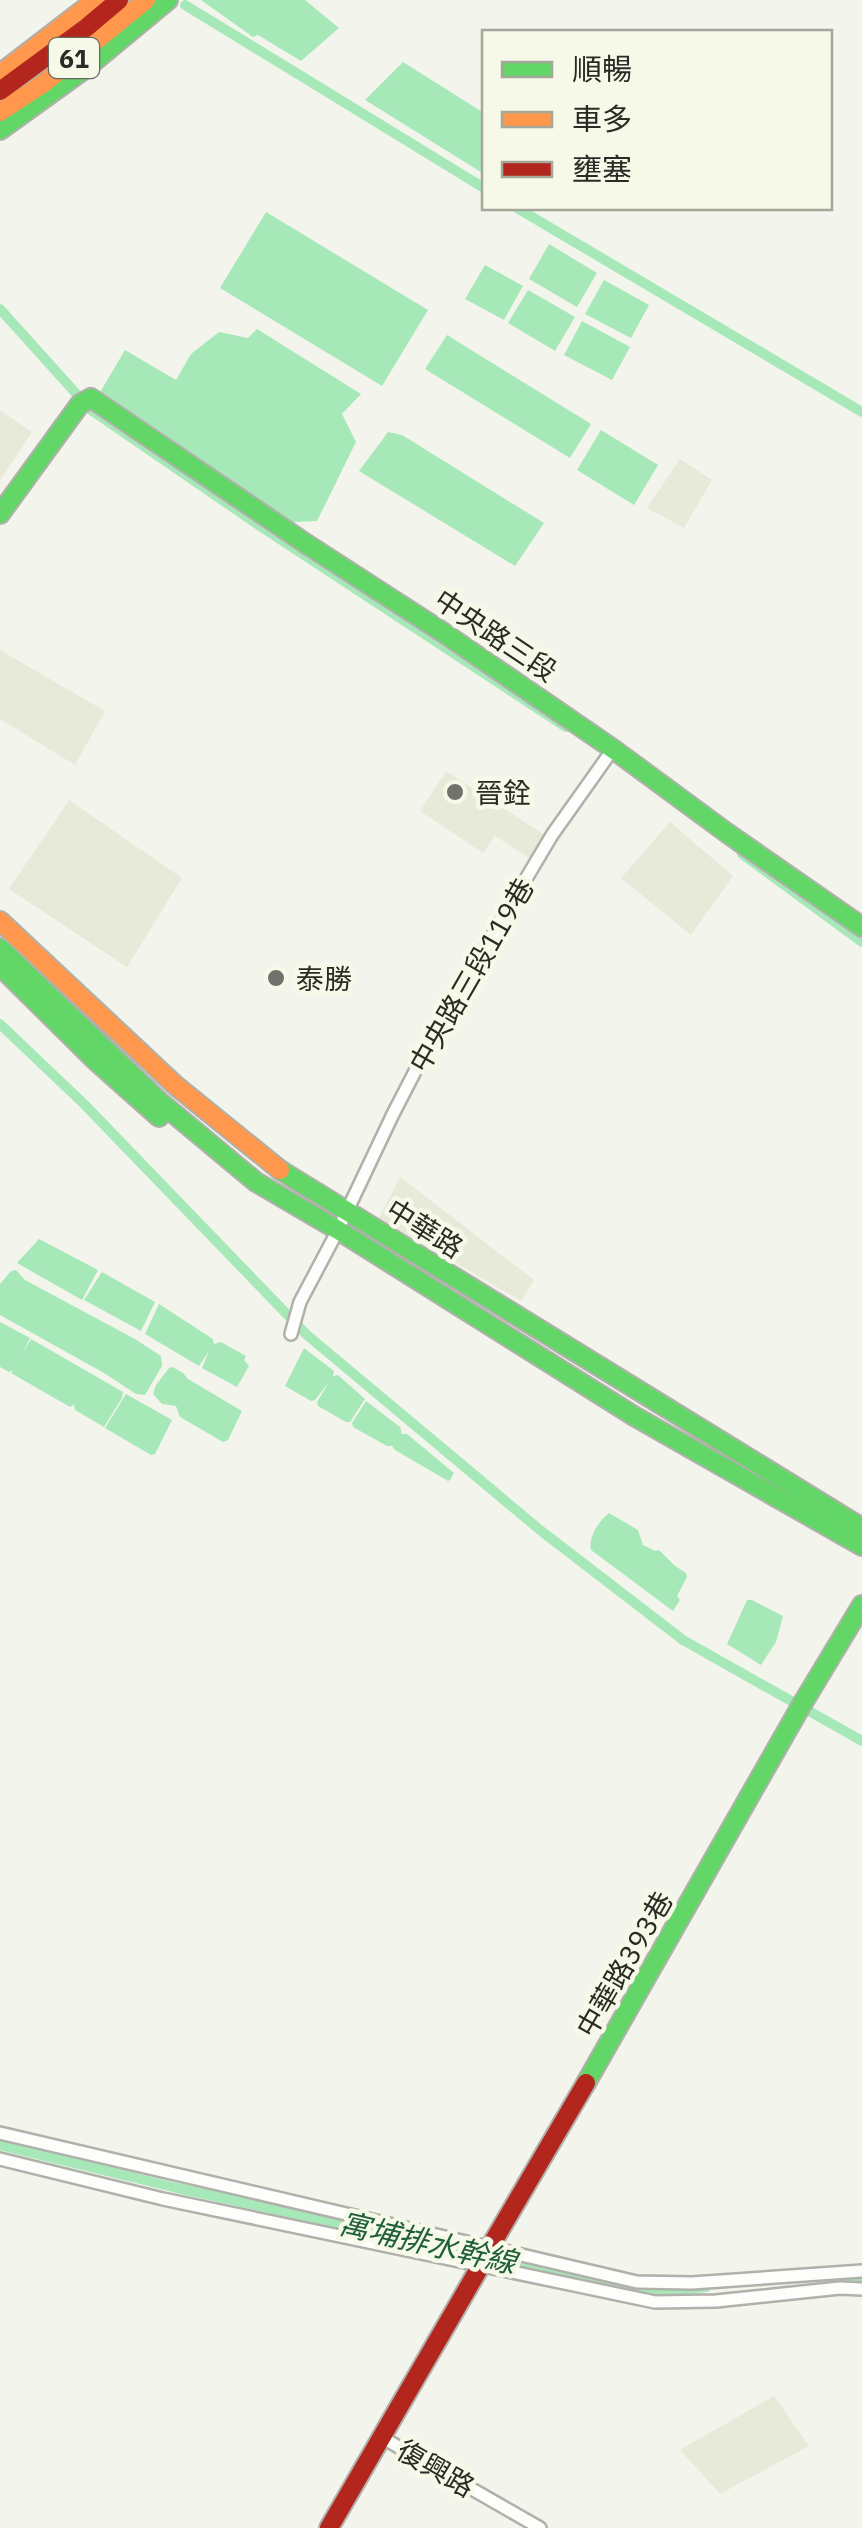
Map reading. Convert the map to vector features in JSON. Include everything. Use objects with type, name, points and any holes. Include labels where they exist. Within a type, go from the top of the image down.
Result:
[{"type":"main road","points":[[0,74],[96,0]]},
{"type":"main road","name":"61","points":[[0,91],[120,0]]},
{"type":"main road","name":"61","points":[[0,112],[44,83],[146,0]]},
{"type":"main road","points":[[0,130],[91,64],[168,0]]},
{"type":"main road","name":"中央路三段","points":[[0,514],[80,404],[91,398],[415,613],[862,927]]},
{"type":"main road","name":"中華路","points":[[0,921],[175,1085],[339,1226],[634,1416],[862,1546]]},
{"type":"main road","name":"中華路","points":[[0,934],[108,1038],[262,1172],[629,1426],[862,1560]]},
{"type":"main road","name":"中華路","points":[[0,948],[160,1102],[256,1182],[862,1528]]},
{"type":"main road","name":"中華路","points":[[0,966],[95,1060],[250,1190],[339,1226],[862,1537]]},
{"type":"main road","name":"中華路393巷","points":[[329,2528],[862,1606]]},
{"type":"street","name":"中央路三段119巷","points":[[292,1334],[300,1302],[438,1026],[552,835],[613,749]]},
{"type":"street","points":[[0,2133],[486,2254],[655,2302],[862,2289]]},
{"type":"street","points":[[0,2160],[162,2199],[637,2282],[692,2284],[862,2271]]},
{"type":"street","points":[[162,2199],[177,2175]]},
{"type":"street","name":"復興路","points":[[383,2438],[540,2528]]},
{"type":"shaded area","points":[[201,0],[305,0],[339,28],[301,61],[258,35],[253,37]]},
{"type":"shaded area","points":[[403,62],[482,112],[482,173],[365,100]]},
{"type":"shaded area","points":[[266,212],[428,310],[382,386],[220,288]]},
{"type":"shaded area","points":[[549,244],[597,273],[577,307],[529,279]]},
{"type":"shaded area","points":[[485,265],[523,286],[504,320],[465,299]]},
{"type":"shaded area","points":[[604,280],[649,305],[631,338],[585,314]]},
{"type":"shaded area","points":[[528,290],[575,317],[555,351],[508,323]]},
{"type":"shaded area","points":[[582,321],[630,347],[612,380],[564,355]]},
{"type":"shaded area","points":[[257,329],[361,394],[342,414],[356,442],[317,521],[292,522],[96,399],[125,350],[176,380],[191,354],[219,332],[248,338]]},
{"type":"shaded area","points":[[447,335],[591,424],[570,458],[425,369]]},
{"type":"shaded area","points":[[0,410],[32,432],[0,481]]},
{"type":"shaded area","points":[[601,430],[658,465],[634,505],[577,470]]},
{"type":"shaded area","points":[[388,432],[402,435],[544,523],[515,566],[359,471]]},
{"type":"shaded area","points":[[680,459],[712,480],[684,528],[647,508]]},
{"type":"shaded area","points":[[0,650],[105,711],[75,765],[0,719]]},
{"type":"shaded area","name":"晉銓","points":[[446,771],[546,836],[531,859],[495,836],[483,853],[420,811]]},
{"type":"shaded area","points":[[69,800],[182,878],[127,967],[9,889]]},
{"type":"shaded area","points":[[670,822],[733,876],[691,935],[621,878]]},
{"type":"shaded area","points":[[400,1177],[534,1280],[521,1301],[379,1218]]},
{"type":"shaded area","points":[[39,1239],[98,1270],[82,1300],[17,1263]]},
{"type":"shaded area","points":[[16,1270],[25,1280],[161,1356],[162,1366],[145,1395],[136,1394],[0,1315],[0,1284]]},
{"type":"shaded area","points":[[102,1272],[155,1302],[141,1331],[84,1300]]},
{"type":"shaded area","points":[[159,1304],[213,1339],[214,1344],[221,1342],[246,1356],[244,1360],[249,1366],[237,1387],[202,1368],[209,1351],[199,1366],[145,1334]]},
{"type":"shaded area","points":[[0,1322],[30,1338],[22,1354],[31,1339],[123,1392],[104,1427],[75,1410],[74,1404],[70,1407],[11,1373],[13,1370],[0,1367]]},
{"type":"shaded area","points":[[304,1348],[365,1399],[350,1422],[318,1406],[329,1382],[311,1401],[285,1386]]},
{"type":"shaded area","points":[[173,1367],[242,1411],[228,1440],[223,1442],[180,1417],[176,1406],[162,1404],[153,1394]]},
{"type":"shaded area","points":[[126,1394],[172,1420],[155,1454],[105,1428]]},
{"type":"shaded area","points":[[366,1401],[454,1473],[450,1480],[353,1427]]},
{"type":"shaded area","points":[[609,1513],[638,1530],[643,1545],[659,1550],[686,1573],[677,1596],[680,1600],[673,1611],[591,1550],[595,1530]]},
{"type":"shaded area","points":[[747,1600],[783,1616],[776,1642],[761,1665],[727,1644]]},
{"type":"shaded area","points":[[774,2396],[809,2446],[720,2494],[680,2450]]},
{"type":"waterway","points":[[185,5],[482,187]]},
{"type":"waterway","points":[[520,210],[862,412]]},
{"type":"waterway","points":[[0,309],[91,410],[566,727]]},
{"type":"waterway","points":[[742,854],[862,942]]},
{"type":"waterway","points":[[0,1024],[84,1104],[307,1335],[540,1530],[683,1640],[862,1741]]},
{"type":"waterway","name":"寓埔排水幹線","points":[[0,2145],[177,2188],[617,2284],[668,2291],[706,2287]]},
{"type":"waterway","name":"寓埔排水幹線","points":[[828,2278],[862,2278]]},
{"type":"traffic: fast","points":[[0,130],[86,68],[168,0]]},
{"type":"traffic: fast","points":[[0,514],[80,404],[91,398],[444,633],[862,927]]},
{"type":"traffic: fast","points":[[0,948],[160,1102],[256,1182],[634,1416],[862,1546]]},
{"type":"traffic: fast","points":[[0,966],[159,1117]]},
{"type":"traffic: fast","points":[[280,1170],[862,1528]]},
{"type":"traffic: fast","points":[[586,2083],[862,1605]]},
{"type":"traffic: slow","points":[[0,74],[96,0]]},
{"type":"traffic: slow","points":[[0,112],[44,83],[146,0]]},
{"type":"traffic: slow","points":[[0,921],[175,1085],[280,1170]]},
{"type":"traffic: jam","points":[[0,91],[119,0]]},
{"type":"traffic: jam","points":[[329,2528],[480,2267],[486,2249],[586,2083]]},
{"type":"place","name":"晉銓","points":[[455,792]]},
{"type":"place","name":"泰勝","points":[[276,978]]}]
